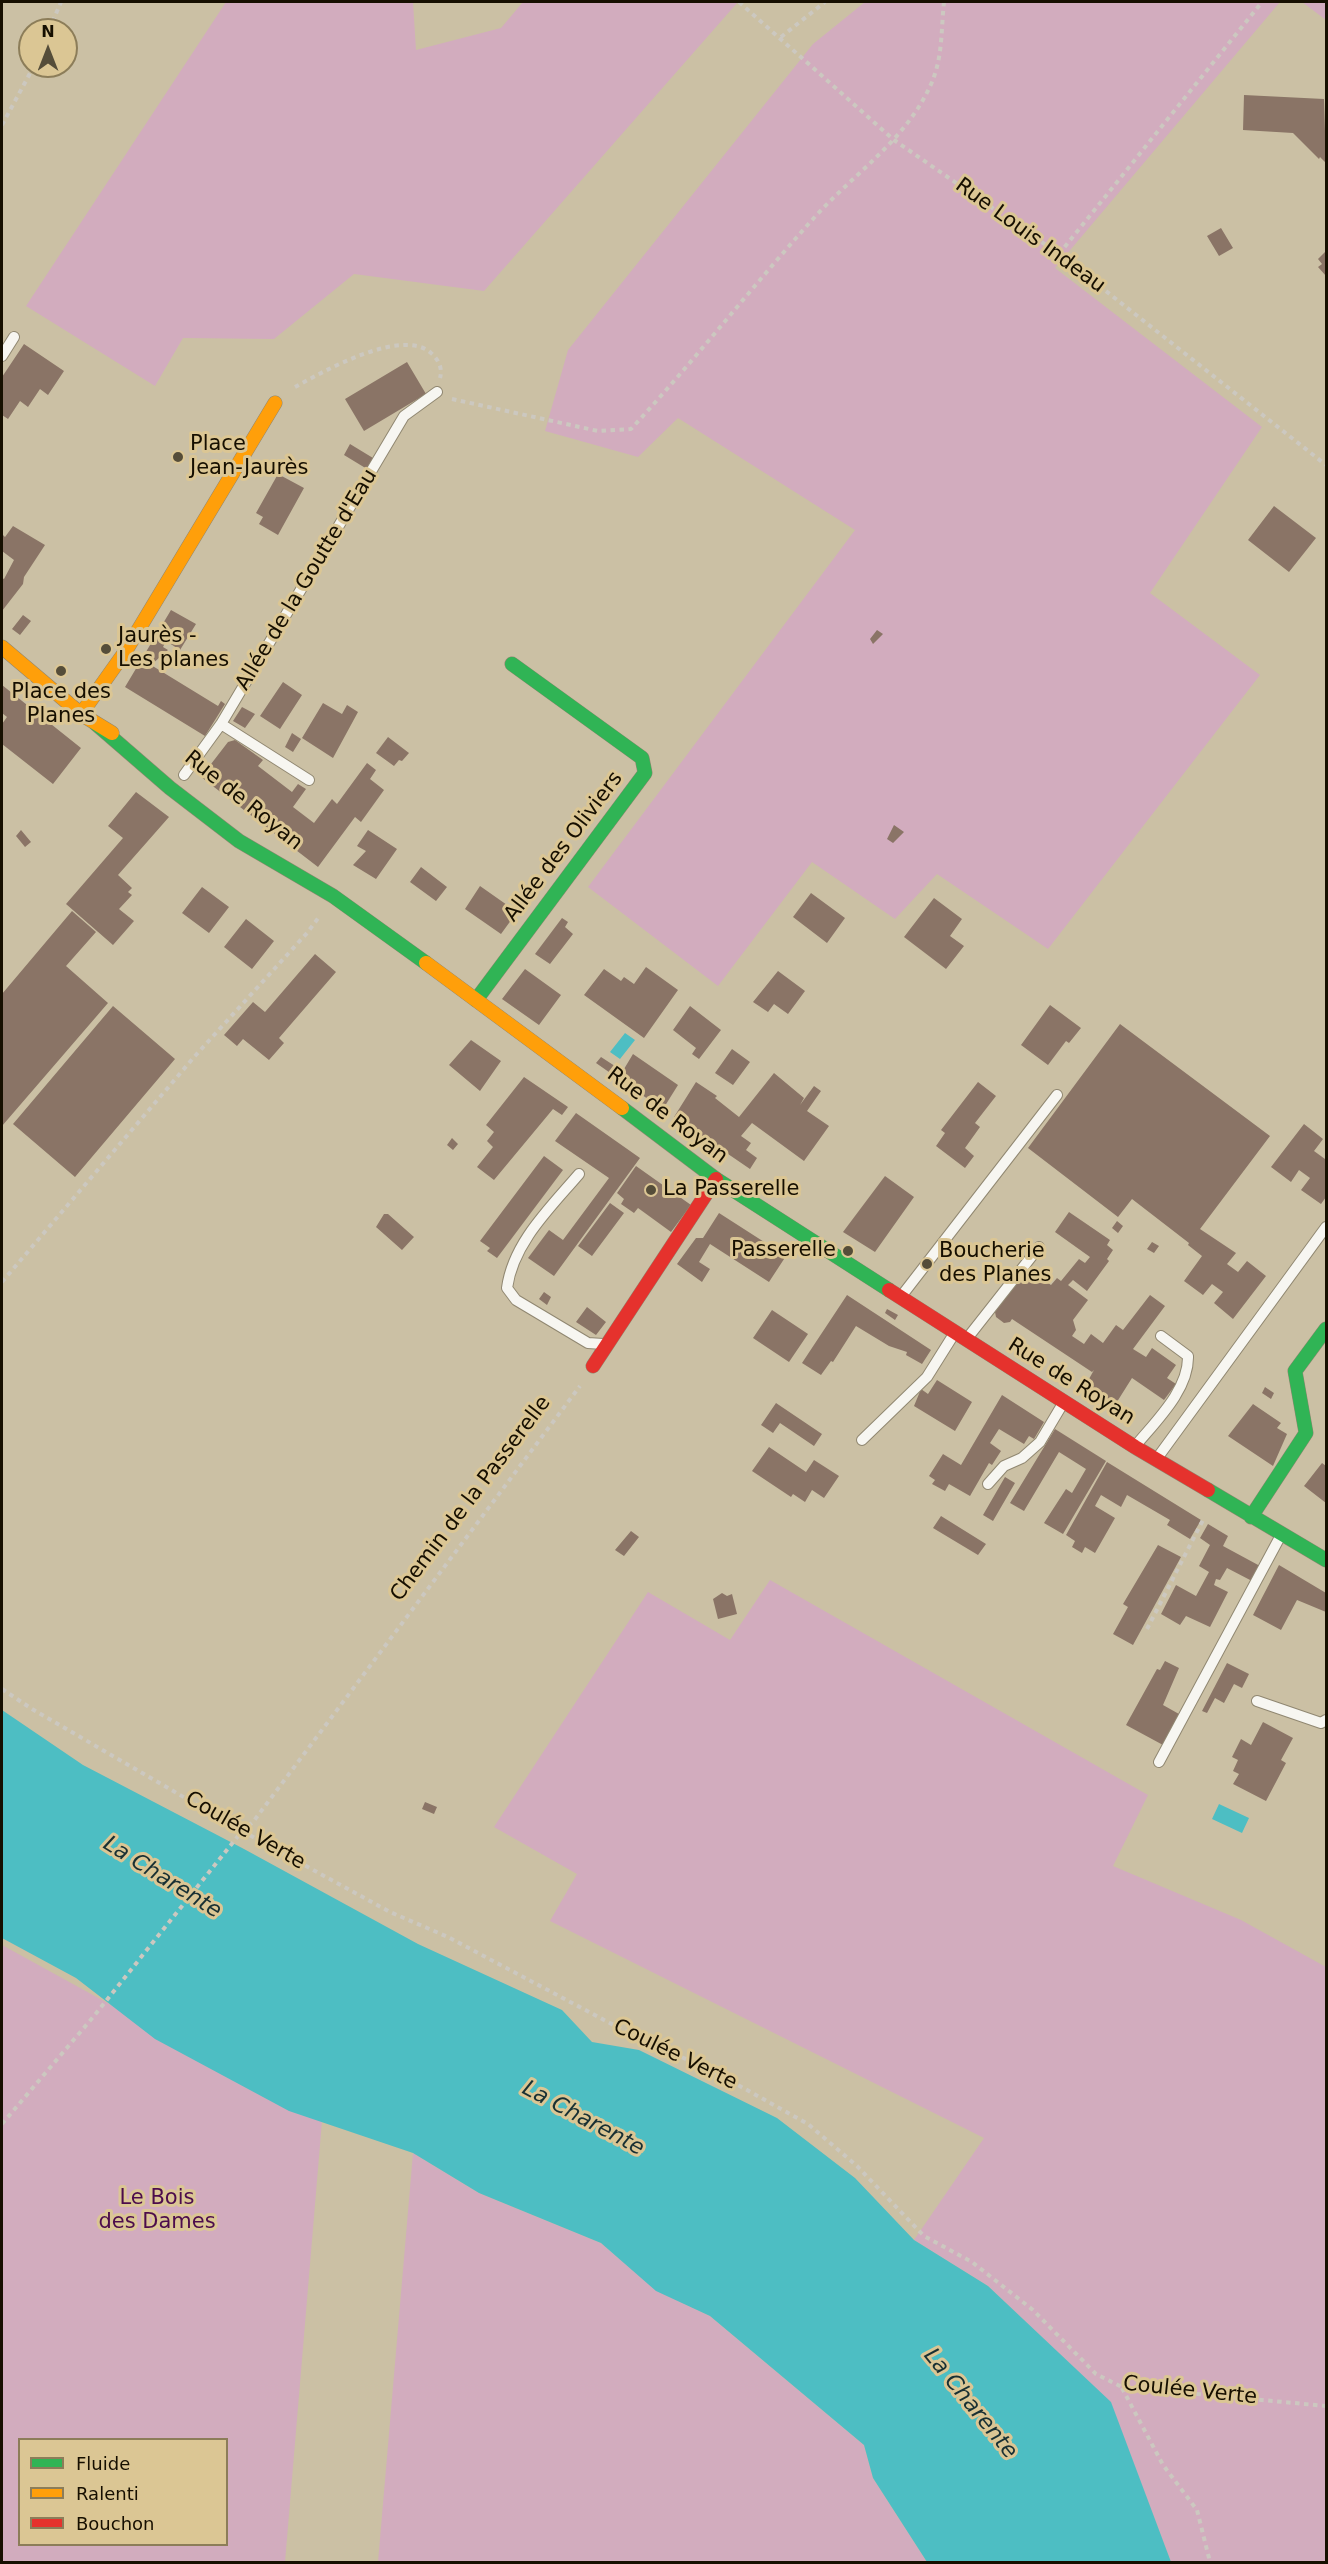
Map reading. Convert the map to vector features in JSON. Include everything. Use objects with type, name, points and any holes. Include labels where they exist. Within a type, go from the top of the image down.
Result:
[{"type":"main road","points":[[81,714],[125,652],[274,403]]},
{"type":"main road","name":"Rue de Royan","points":[[2,647],[81,714],[179,773]]},
{"type":"main road","name":"Allée des Oliviers","points":[[476,1000],[645,773],[642,758],[512,664]]},
{"type":"main road","name":"Rue de Royan","points":[[95,723],[170,788],[239,841],[333,896],[716,1179],[900,1299],[1135,1447],[1326,1560]]},
{"type":"main road","name":"Rue de Royan","points":[[249,830],[301,876]]},
{"type":"main road","points":[[593,1366],[716,1179]]},
{"type":"main road","points":[[1251,1516],[1306,1433],[1295,1371],[1326,1329]]},
{"type":"lane","points":[[2,356],[14,337]]},
{"type":"lane","name":"Allée de la Goutte d'Eau","points":[[179,773],[221,724],[404,416],[437,392]]},
{"type":"lane","points":[[221,724],[309,780]]},
{"type":"lane","points":[[900,1299],[1057,1095]]},
{"type":"lane","points":[[579,1174],[531,1232],[510,1268],[507,1288],[516,1300],[588,1343],[607,1345]]},
{"type":"lane","points":[[1156,1460],[1326,1227]]},
{"type":"lane","points":[[862,1440],[927,1377],[1039,1247]]},
{"type":"lane","points":[[1135,1447],[1169,1404],[1188,1370],[1188,1356],[1161,1336]]},
{"type":"lane","points":[[988,1484],[1004,1466],[1022,1458],[1040,1442],[1064,1402]]},
{"type":"lane","points":[[1159,1762],[1281,1534]]},
{"type":"lane","points":[[1257,1701],[1321,1723],[1326,1720]]},
{"type":"path","points":[[55,18],[61,2]]},
{"type":"path","name":"Rue Louis Indeau","points":[[739,2],[894,140],[1059,254],[1326,465]]},
{"type":"path","points":[[781,38],[825,2]]},
{"type":"path","points":[[274,403],[284,392],[319,374],[389,345],[410,345],[428,350],[436,357],[442,371],[437,392],[458,401],[598,431],[631,429],[694,360],[814,217],[894,140],[914,115],[932,81],[942,45],[944,2]]},
{"type":"path","points":[[1059,254],[1262,2]]},
{"type":"path","points":[[2,125],[27,78]]},
{"type":"path","points":[[2,1282],[195,1056],[307,933],[333,896]]},
{"type":"path","name":"Chemin de la Passerelle","points":[[2,2124],[94,2016],[242,1831],[254,1822],[593,1366]]},
{"type":"path","points":[[1147,1629],[1216,1496]]},
{"type":"path","name":"Coulée Verte","points":[[2,1689],[32,1709],[242,1831],[390,1912],[448,1937],[638,2038],[711,2070],[808,2124],[857,2166],[924,2236],[972,2262],[1033,2310],[1096,2374],[1122,2387],[1326,2406]]},
{"type":"path","points":[[1122,2387],[1163,2465],[1197,2511],[1210,2562]]},
{"type":"green space","points":[[226,2],[413,2],[416,50],[501,28],[523,2],[738,2],[484,291],[354,274],[274,339],[183,338],[155,386],[26,306]]},
{"type":"green space","points":[[865,2],[1280,2],[1055,268],[1262,427],[1150,593],[1260,675],[1048,949],[937,874],[895,919],[812,862],[718,986],[588,887],[855,530],[678,418],[638,457],[545,431],[568,350],[813,44]]},
{"type":"green space","points":[[1302,2],[1326,2],[1326,20]]},
{"type":"green space","points":[[770,1580],[1148,1795],[1113,1866],[1241,1920],[1326,1967],[1326,2562],[1171,2562],[1110,2402],[988,2286],[914,2240],[984,2138],[550,1921],[577,1874],[494,1827],[648,1592],[730,1640]]},
{"type":"green space","name":"Le Bois des Dames","points":[[2,1945],[322,2121],[285,2562],[2,2562]]},
{"type":"green space","points":[[413,2153],[479,2193],[601,2243],[656,2290],[710,2316],[864,2445],[873,2478],[927,2562],[378,2562]]},
{"type":"water","points":[[625,1033],[635,1040],[620,1059],[610,1052]]},
{"type":"water","name":"La Charente","points":[[2,1710],[83,1765],[418,1944],[562,2010],[592,2042],[639,2050],[777,2118],[855,2178],[914,2240],[988,2286],[1111,2402],[1171,2562],[927,2562],[873,2478],[864,2445],[710,2316],[656,2291],[601,2243],[479,2193],[413,2153],[289,2111],[155,2039],[76,1978],[2,1938]]},
{"type":"water","points":[[1219,1804],[1249,1818],[1242,1833],[1212,1819]]},
{"type":"building","points":[[1244,95],[1324,99],[1326,163],[1293,133],[1243,130]]},
{"type":"building","points":[[1221,228],[1233,248],[1219,256],[1207,236]]},
{"type":"building","points":[[1326,251],[1326,276],[1318,267],[1322,264],[1318,259]]},
{"type":"building","points":[[24,344],[64,371],[48,395],[40,389],[28,407],[20,401],[8,419],[2,415],[2,377]]},
{"type":"building","points":[[407,362],[426,394],[364,431],[345,399]]},
{"type":"building","points":[[350,444],[373,458],[367,469],[344,455]]},
{"type":"building","points":[[278,474],[304,488],[278,535],[259,524],[263,517],[256,513]]},
{"type":"building","points":[[1274,506],[1316,538],[1289,572],[1248,540]]},
{"type":"building","points":[[13,526],[45,545],[24,577],[23,584],[2,611],[2,578],[4,579],[14,560],[2,551],[2,534],[5,537]]},
{"type":"building","points":[[171,610],[196,624],[180,650],[166,641],[163,647],[168,650],[151,665],[218,706],[221,701],[225,704],[205,736],[125,687]]},
{"type":"building","points":[[23,615],[31,621],[20,635],[12,629]]},
{"type":"building","points":[[877,630],[883,634],[873,644],[870,639]]},
{"type":"building","points":[[283,682],[302,695],[280,729],[260,716]]},
{"type":"building","points":[[2,685],[81,748],[53,784],[2,744],[2,724],[7,717],[2,713]]},
{"type":"building","points":[[323,703],[342,714],[347,705],[358,712],[333,758],[302,738]]},
{"type":"building","points":[[242,707],[255,714],[245,728],[233,721]]},
{"type":"building","points":[[292,733],[301,739],[293,752],[285,747]]},
{"type":"building","points":[[388,737],[409,753],[394,766],[376,753]]},
{"type":"building","points":[[235,740],[263,760],[258,766],[292,792],[298,784],[306,789],[293,807],[314,823],[332,799],[337,804],[367,763],[376,770],[370,779],[384,790],[361,822],[355,817],[318,867],[201,777],[228,742]]},
{"type":"building","points":[[136,792],[169,817],[118,875],[132,888],[128,892],[132,895],[119,909],[134,921],[113,945],[66,904],[123,838],[108,826]]},
{"type":"building","points":[[894,825],[904,832],[893,843],[887,839]]},
{"type":"building","points":[[21,830],[31,842],[25,847],[16,836]]},
{"type":"building","points":[[368,830],[397,849],[376,879],[353,865],[366,851],[357,846]]},
{"type":"building","points":[[421,867],[447,887],[436,901],[410,882]]},
{"type":"building","points":[[480,886],[517,912],[501,934],[465,909]]},
{"type":"building","points":[[202,887],[229,907],[209,933],[182,913]]},
{"type":"building","points":[[811,893],[845,918],[827,943],[793,917]]},
{"type":"building","points":[[934,898],[962,919],[950,936],[964,946],[946,969],[904,937]]},
{"type":"building","points":[[72,911],[96,932],[66,966],[108,1003],[2,1126],[2,994]]},
{"type":"building","points":[[562,918],[568,922],[565,927],[573,934],[550,964],[535,954]]},
{"type":"building","points":[[246,919],[274,941],[252,969],[224,947]]},
{"type":"building","points":[[315,954],[336,972],[279,1038],[284,1043],[269,1060],[243,1039],[237,1046],[224,1035],[253,1002],[265,1012]]},
{"type":"building","points":[[646,967],[678,990],[644,1038],[584,995],[604,969],[621,981],[624,977],[634,984]]},
{"type":"building","points":[[525,969],[561,995],[539,1025],[502,999]]},
{"type":"building","points":[[778,971],[805,991],[788,1014],[774,1004],[768,1012],[753,1002]]},
{"type":"building","points":[[1050,1005],[1081,1028],[1069,1043],[1066,1041],[1048,1065],[1021,1045]]},
{"type":"building","points":[[113,1006],[175,1059],[75,1177],[13,1124]]},
{"type":"building","points":[[690,1006],[721,1030],[699,1059],[692,1054],[696,1048],[673,1030]]},
{"type":"building","points":[[1120,1024],[1270,1136],[1200,1229],[1236,1253],[1227,1264],[1238,1272],[1247,1261],[1266,1276],[1233,1319],[1214,1303],[1223,1292],[1212,1284],[1203,1295],[1184,1281],[1202,1256],[1188,1245],[1189,1243],[1132,1199],[1118,1217],[1028,1148]]},
{"type":"building","points":[[471,1040],[501,1061],[480,1091],[449,1065]]},
{"type":"building","points":[[732,1049],[750,1062],[733,1085],[715,1073]]},
{"type":"building","points":[[633,1054],[678,1085],[663,1109],[618,1079]]},
{"type":"building","points":[[601,1057],[621,1070],[616,1077],[596,1063]]},
{"type":"building","points":[[774,1073],[804,1098],[800,1105],[814,1086],[821,1091],[807,1111],[829,1126],[804,1161],[752,1123],[741,1136],[751,1143],[746,1150],[757,1158],[750,1169],[674,1117],[696,1082],[717,1096],[715,1098],[739,1117]]},
{"type":"building","points":[[524,1077],[568,1107],[562,1115],[553,1109],[494,1180],[477,1167],[493,1147],[487,1141],[494,1132],[486,1125]]},
{"type":"building","points":[[978,1082],[996,1096],[975,1123],[980,1127],[965,1148],[974,1156],[965,1168],[936,1146],[945,1133],[941,1130]]},
{"type":"building","points":[[576,1113],[640,1158],[554,1276],[528,1258],[549,1230],[563,1240],[609,1178],[555,1141]]},
{"type":"building","points":[[1304,1124],[1323,1139],[1314,1151],[1325,1159],[1326,1157],[1326,1197],[1321,1204],[1301,1190],[1310,1178],[1299,1170],[1291,1182],[1271,1167]]},
{"type":"building","points":[[452,1138],[458,1144],[453,1150],[447,1145]]},
{"type":"building","points":[[544,1156],[563,1170],[497,1258],[487,1251],[490,1248],[480,1241]]},
{"type":"building","points":[[636,1166],[691,1205],[671,1232],[638,1208],[634,1213],[621,1204],[624,1199],[617,1193]]},
{"type":"building","points":[[885,1176],[914,1197],[875,1252],[843,1232]]},
{"type":"building","points":[[610,1203],[624,1213],[592,1256],[578,1246]]},
{"type":"building","points":[[1069,1212],[1110,1240],[1107,1245],[1113,1250],[1107,1259],[1109,1261],[1087,1291],[1073,1280],[1068,1285],[1088,1300],[1073,1320],[1076,1330],[1072,1336],[1084,1344],[1091,1334],[1103,1343],[1116,1325],[1123,1330],[1150,1295],[1165,1306],[1133,1349],[1146,1357],[1152,1348],[1176,1365],[1167,1378],[1176,1384],[1164,1400],[1132,1378],[1115,1405],[1085,1386],[1094,1370],[1092,1372],[1012,1319],[1004,1323],[996,1317],[995,1312],[1019,1278],[1021,1281],[1030,1270],[1051,1285],[1057,1278],[1061,1281],[1079,1259],[1085,1263],[1090,1257],[1055,1232]]},
{"type":"building","points":[[719,1213],[786,1256],[769,1282],[710,1244],[699,1262],[710,1269],[702,1282],[677,1264],[696,1238],[703,1238]]},
{"type":"building","points":[[384,1214],[388,1214],[414,1237],[402,1250],[376,1227]]},
{"type":"building","points":[[1117,1221],[1123,1226],[1118,1233],[1112,1228]]},
{"type":"building","points":[[1152,1242],[1159,1246],[1154,1253],[1147,1249]]},
{"type":"building","points":[[544,1292],[551,1297],[547,1305],[539,1299]]},
{"type":"building","points":[[847,1295],[931,1350],[922,1364],[906,1355],[907,1352],[889,1346],[856,1326],[833,1362],[831,1361],[821,1375],[802,1363]]},
{"type":"building","points":[[587,1307],[606,1322],[596,1335],[576,1322]]},
{"type":"building","points":[[887,1309],[898,1315],[895,1320],[885,1313]]},
{"type":"building","points":[[772,1310],[808,1334],[789,1362],[753,1338]]},
{"type":"building","points":[[937,1380],[972,1402],[955,1431],[914,1406],[921,1389],[928,1394]]},
{"type":"building","points":[[1265,1387],[1274,1393],[1271,1399],[1262,1393]]},
{"type":"building","points":[[1002,1395],[1044,1422],[1034,1439],[1029,1436],[1024,1444],[999,1429],[990,1443],[1001,1451],[992,1465],[989,1463],[970,1496],[949,1484],[945,1491],[932,1484],[935,1480],[929,1476],[943,1454],[961,1465]]},
{"type":"building","points":[[776,1403],[822,1434],[814,1446],[780,1423],[773,1433],[761,1425]]},
{"type":"building","points":[[1253,1404],[1281,1423],[1277,1428],[1287,1434],[1273,1466],[1228,1436]]},
{"type":"building","points":[[1055,1429],[1106,1461],[1063,1534],[1044,1523],[1066,1489],[1072,1493],[1086,1469],[1059,1452],[1024,1511],[1010,1503]]},
{"type":"building","points":[[769,1447],[806,1472],[814,1460],[839,1476],[824,1498],[812,1490],[805,1502],[793,1494],[791,1497],[752,1471]]},
{"type":"building","points":[[1107,1462],[1201,1520],[1190,1539],[1167,1525],[1170,1520],[1127,1495],[1121,1507],[1101,1495],[1095,1506],[1115,1518],[1095,1553],[1085,1547],[1082,1553],[1072,1547],[1075,1541],[1066,1535]]},
{"type":"building","points":[[1322,1463],[1326,1466],[1326,1503],[1304,1486]]},
{"type":"building","points":[[1005,1477],[1015,1483],[993,1521],[983,1515]]},
{"type":"building","points":[[941,1516],[986,1544],[978,1555],[933,1528]]},
{"type":"building","points":[[1208,1524],[1228,1536],[1223,1546],[1260,1566],[1252,1581],[1227,1568],[1220,1580],[1216,1579],[1214,1585],[1228,1592],[1210,1627],[1186,1616],[1180,1625],[1161,1614],[1176,1585],[1196,1596],[1209,1572],[1199,1566],[1210,1545],[1200,1538]]},
{"type":"building","points":[[631,1531],[639,1537],[624,1556],[615,1550]]},
{"type":"building","points":[[1158,1545],[1181,1557],[1133,1645],[1113,1634],[1128,1607],[1123,1604]]},
{"type":"building","points":[[1279,1565],[1326,1593],[1326,1612],[1297,1600],[1281,1630],[1253,1615]]},
{"type":"building","points":[[722,1593],[727,1596],[732,1594],[737,1614],[718,1619],[713,1599]]},
{"type":"building","points":[[1165,1661],[1179,1668],[1163,1705],[1179,1714],[1163,1745],[1126,1725],[1157,1669],[1160,1670]]},
{"type":"building","points":[[1227,1663],[1249,1674],[1242,1688],[1234,1684],[1224,1703],[1215,1698],[1207,1713],[1202,1711]]},
{"type":"building","points":[[1263,1722],[1293,1738],[1281,1760],[1286,1763],[1266,1801],[1233,1784],[1239,1774],[1233,1771],[1238,1760],[1232,1757],[1241,1739],[1251,1745]]},
{"type":"building","points":[[425,1802],[437,1807],[434,1814],[422,1809]]},
{"type":"traffic: fast","points":[[476,1000],[645,773],[642,758],[512,664]]},
{"type":"traffic: fast","points":[[95,723],[170,788],[239,841],[333,896],[426,963]]},
{"type":"traffic: fast","points":[[622,1108],[716,1179],[889,1290]]},
{"type":"traffic: fast","points":[[1251,1517],[1306,1433],[1295,1371],[1326,1329]]},
{"type":"traffic: fast","points":[[1208,1490],[1326,1560]]},
{"type":"traffic: slow","points":[[81,714],[125,652],[275,403]]},
{"type":"traffic: slow","points":[[2,647],[81,714],[112,733]]},
{"type":"traffic: slow","points":[[426,963],[622,1108]]},
{"type":"traffic: jam","points":[[593,1366],[716,1179]]},
{"type":"traffic: jam","points":[[889,1290],[1135,1447],[1208,1490]]},
{"type":"place","name":"Place Jean-Jaurès","points":[[178,457]]},
{"type":"place","name":"Jaurès - Les planes","points":[[106,649]]},
{"type":"place","name":"Place des Planes","points":[[61,671]]},
{"type":"place","name":"La Passerelle","points":[[651,1190]]},
{"type":"place","name":"Passerelle","points":[[848,1251]]},
{"type":"place","name":"Boucherie des Planes","points":[[927,1264]]}]
